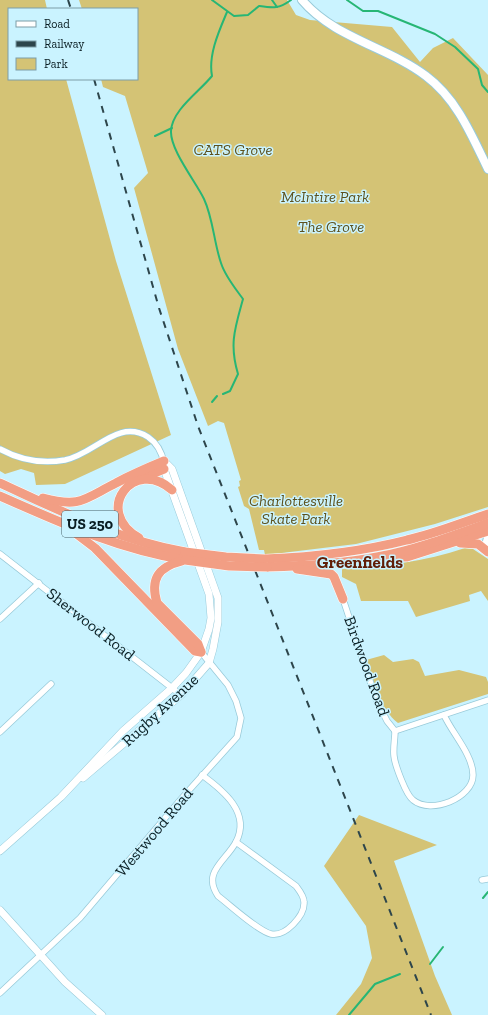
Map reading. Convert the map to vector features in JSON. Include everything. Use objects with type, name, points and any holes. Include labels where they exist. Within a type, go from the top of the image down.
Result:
[{"type":"highway","points":[[151,545],[126,530],[119,518],[119,499],[127,487],[164,465]]},
{"type":"highway","points":[[0,483],[55,501],[76,502],[94,496],[123,479],[164,465]]},
{"type":"highway","points":[[137,480],[150,479],[157,481],[172,490]]},
{"type":"highway","name":"US 250","points":[[0,483],[94,526],[185,556],[226,557],[282,567],[377,557],[431,543],[488,523]]},
{"type":"highway","name":"US 250","points":[[0,496],[61,523],[122,546],[185,556],[223,565],[266,563],[378,547],[409,540],[488,514]]},
{"type":"highway","points":[[467,521],[488,509]]},
{"type":"highway","points":[[61,523],[95,548],[177,634],[195,651],[201,652]]},
{"type":"highway","points":[[377,557],[407,557],[488,532]]},
{"type":"highway","points":[[443,546],[472,543],[478,544],[488,551]]},
{"type":"highway","points":[[185,556],[159,574],[154,587],[154,592],[157,603],[198,644],[201,652]]},
{"type":"highway","points":[[282,567],[331,574],[334,577],[343,599]]},
{"type":"main road","points":[[304,1],[340,30],[412,67],[438,86],[463,118],[488,169]]},
{"type":"main road","points":[[488,538],[486,545],[488,551]]},
{"type":"street","points":[[0,449],[30,460],[66,460],[88,452],[115,435],[130,430],[140,433],[152,440],[157,445],[164,465]]},
{"type":"street","name":"Rugby Avenue","points":[[0,851],[73,784],[123,731],[172,688],[186,673],[201,652],[211,618],[209,594],[164,465]]},
{"type":"street","name":"Rugby Avenue","points":[[73,784],[94,771],[181,695],[209,663],[218,622],[218,598],[172,469],[164,465]]},
{"type":"street","name":"Sherwood Road","points":[[0,554],[181,695]]},
{"type":"street","points":[[0,619],[39,584]]},
{"type":"street","name":"Birdwood Road","points":[[343,599],[376,699],[387,721],[395,731]]},
{"type":"street","name":"Westwood Road","points":[[0,994],[84,913],[202,775],[233,743],[240,725],[240,712],[232,690],[201,652]]},
{"type":"street","points":[[0,732],[51,684]]},
{"type":"street","points":[[444,715],[454,735],[468,755],[473,774],[472,783],[468,788],[444,805],[419,804],[412,800],[408,794],[394,756],[395,731],[488,700]]},
{"type":"street","points":[[202,775],[234,803],[238,812],[240,835],[215,870],[211,881],[213,889],[218,896],[263,931],[276,934],[282,932],[293,923],[301,913],[304,902],[300,891],[236,842]]},
{"type":"street","points":[[0,910],[77,994],[102,1015]]},
{"type":"green space","points":[[0,0],[45,0],[47,8],[8,8],[8,80],[66,80],[116,261],[171,435],[65,484],[36,485],[34,473],[21,469],[5,474],[0,471]]},
{"type":"green space","name":"McIntire Park","points":[[79,0],[287,0],[296,15],[310,20],[392,27],[420,62],[433,48],[453,38],[488,75],[488,507],[435,524],[356,544],[265,555],[264,550],[259,550],[249,509],[244,506],[238,487],[240,486],[239,481],[241,480],[224,423],[218,421],[208,426],[178,349],[134,188],[148,173],[125,96],[103,87],[101,80],[138,80],[138,8],[82,8]]},
{"type":"green space","points":[[465,548],[473,549],[488,559],[488,601],[481,591],[469,595],[470,601],[416,617],[408,601],[361,601],[356,584],[342,577],[342,569],[388,565],[419,560]]},
{"type":"green space","points":[[384,655],[393,662],[413,659],[419,662],[425,676],[459,670],[486,677],[488,682],[488,694],[398,723],[382,702],[366,660]]},
{"type":"green space","points":[[359,815],[437,845],[394,861],[435,976],[452,1015],[336,1015],[361,984],[372,958],[366,926],[324,866]]},
{"type":"waterway","points":[[212,0],[234,16],[248,15],[259,6],[279,6],[291,0]]},
{"type":"waterway","points":[[272,0],[277,7]]},
{"type":"waterway","points":[[347,0],[363,11],[378,11],[435,34],[455,47],[478,69],[482,85],[488,92]]},
{"type":"waterway","points":[[223,394],[230,391],[238,374],[234,354],[234,336],[243,299],[225,273],[207,206],[179,156],[172,139],[171,131],[176,116],[181,109],[212,76],[211,68],[213,52],[227,12]]},
{"type":"waterway","points":[[155,136],[172,128]]},
{"type":"waterway","points":[[212,402],[217,396]]},
{"type":"waterway","points":[[483,898],[488,892]]},
{"type":"waterway","points":[[430,964],[443,947]]},
{"type":"waterway","points":[[349,1015],[375,984],[400,974]]},
{"type":"railway","points":[[68,0],[71,8]]},
{"type":"railway","points":[[94,80],[159,308],[198,426],[431,1015]]},
{"type":"district","name":"Greenfields","points":[[360,562]]},
{"type":"park label","name":"CATS Grove","points":[[233,149]]},
{"type":"park label","name":"The Grove","points":[[331,226]]},
{"type":"park label","name":"Charlottesville Skate Park","points":[[296,509]]}]
